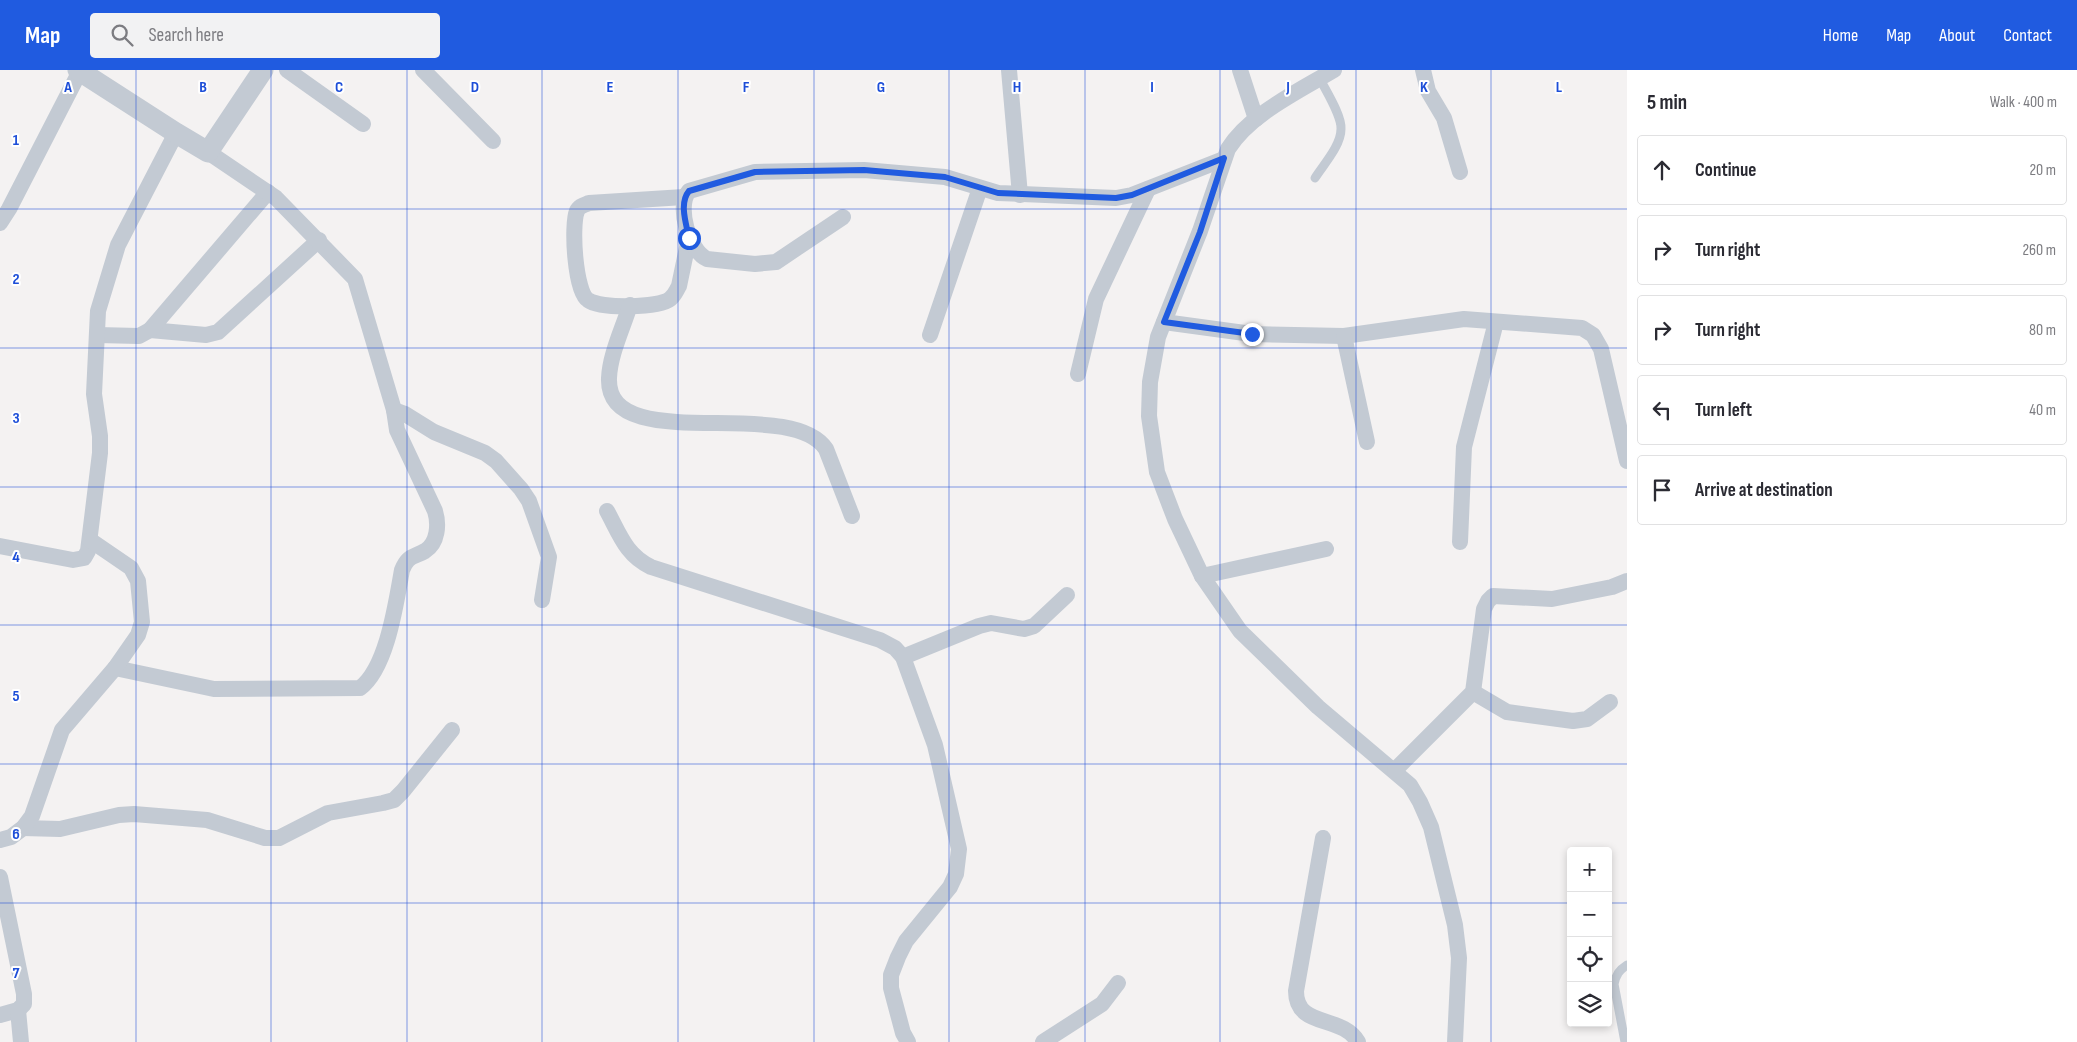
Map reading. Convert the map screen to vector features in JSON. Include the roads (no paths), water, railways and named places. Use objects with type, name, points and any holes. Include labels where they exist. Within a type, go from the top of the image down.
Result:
[{"type":"street","points":[[208,152],[263,70]]},
{"type":"street","points":[[287,70],[363,124]]},
{"type":"street","points":[[423,70],[493,141]]},
{"type":"street","points":[[1009,70],[1020,195]]},
{"type":"street","points":[[1240,70],[1256,119]]},
{"type":"street","points":[[1334,70],[1256,119],[1235,138],[1224,158],[1200,232],[1158,337],[1150,382],[1149,416],[1157,472],[1175,519],[1202,576],[1240,631],[1318,707],[1395,770],[1410,785],[1420,802],[1431,828],[1455,925],[1459,958],[1455,1042]]},
{"type":"street","points":[[1423,70],[1428,92],[1444,118],[1460,172]]},
{"type":"street","points":[[0,223],[89,73],[176,134],[208,152],[268,192],[319,240],[355,279],[394,410],[397,430],[438,522],[431,546],[406,561],[402,570],[389,638],[367,682],[360,688],[214,689],[115,668]]},
{"type":"street","points":[[0,546],[74,560],[84,558],[88,551],[100,453],[100,436],[94,394],[100,301],[118,245],[176,134]]},
{"type":"street","points":[[843,217],[776,262],[755,264],[701,257],[689,238],[683,205],[684,197],[689,191],[755,172],[864,170],[945,177],[998,193],[1116,198],[1132,195],[1224,158]]},
{"type":"street","points":[[930,335],[980,188]]},
{"type":"street","points":[[1078,374],[1096,299],[1148,189]]},
{"type":"street","points":[[97,335],[139,336],[150,330],[268,192]]},
{"type":"street","points":[[684,197],[589,203],[579,207],[576,212],[574,238],[579,287],[588,300],[600,305],[630,305],[669,300],[676,293],[689,238]]},
{"type":"street","points":[[150,330],[206,335],[218,332],[319,240]]},
{"type":"street","points":[[630,305],[609,380],[613,396],[619,405],[634,416],[656,420],[720,424],[768,424],[813,435],[820,440],[826,449],[852,516]]},
{"type":"street","points":[[1164,322],[1252,334],[1344,336],[1464,319],[1582,328],[1593,335],[1601,350],[1627,461]]},
{"type":"street","points":[[1460,542],[1464,447],[1496,322]]},
{"type":"street","points":[[1344,336],[1368,442]]},
{"type":"street","points":[[394,410],[406,414],[434,432],[485,453],[496,461],[521,489],[529,501],[549,557],[542,600]]},
{"type":"street","points":[[607,511],[631,554],[638,561],[651,567],[880,640],[895,648],[903,657],[935,745],[960,849],[958,868],[950,888],[906,941],[891,975],[893,997],[903,1033],[908,1042]]},
{"type":"street","points":[[0,840],[11,837],[32,816],[62,730],[115,668],[138,635],[142,622],[138,581],[131,568],[90,540]]},
{"type":"street","points":[[1202,576],[1326,549]]},
{"type":"street","points":[[1395,770],[1473,692],[1484,609],[1488,601],[1494,596],[1552,600],[1612,587],[1627,581]]},
{"type":"street","points":[[903,657],[979,626],[991,623],[1024,629],[1034,626],[1067,595]]},
{"type":"street","points":[[1473,692],[1507,712],[1574,722],[1587,719],[1610,702]]},
{"type":"street","points":[[22,828],[60,829],[119,815],[134,814],[207,820],[265,838],[279,838],[328,813],[394,800],[452,730]]},
{"type":"street","points":[[1323,838],[1296,991],[1296,1002],[1302,1011],[1312,1018],[1344,1027],[1353,1033],[1358,1042]]},
{"type":"street","points":[[0,877],[24,994],[24,1004],[18,1010],[0,1016]]},
{"type":"street","points":[[1043,1042],[1102,1004],[1118,983]]},
{"type":"street","points":[[18,1010],[21,1042]]},
{"type":"lane","points":[[1315,178],[1337,143],[1341,130],[1338,117],[1320,78]]},
{"type":"lane","points":[[1625,1042],[1614,984],[1620,969],[1627,965]]}]
